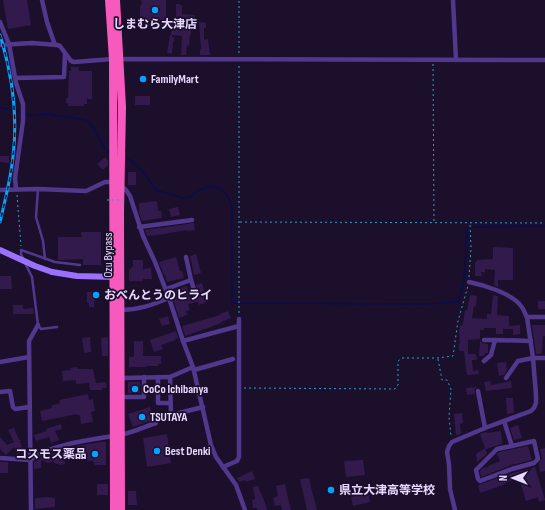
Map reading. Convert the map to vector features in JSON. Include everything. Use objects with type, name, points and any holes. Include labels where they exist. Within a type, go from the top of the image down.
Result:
[{"type":"highway","name":"Ozu Bypass","points":[[109,0],[122,107],[117,183],[118,435],[121,510]]},
{"type":"highway","name":"Ozu Bypass","points":[[116,0],[116,59]]},
{"type":"highway","name":"Ozu Bypass","points":[[114,510],[121,397],[120,310],[117,277]]},
{"type":"main road","points":[[0,250],[52,272],[77,276],[117,277]]},
{"type":"street","points":[[42,0],[47,22],[55,45]]},
{"type":"street","points":[[453,0],[456,60]]},
{"type":"street","points":[[0,22],[9,44],[15,78],[23,104],[15,178],[16,189]]},
{"type":"street","points":[[0,45],[32,43],[60,46],[71,61],[74,62],[116,59],[545,60]]},
{"type":"street","points":[[15,78],[64,77],[65,54]]},
{"type":"street","points":[[0,190],[38,189],[86,191],[105,182],[117,183],[126,190],[130,196],[139,227],[166,289],[193,369],[211,445],[216,457],[236,485],[245,510]]},
{"type":"street","points":[[139,227],[192,220]]},
{"type":"street","points":[[186,257],[195,293]]},
{"type":"street","points":[[166,289],[191,280]]},
{"type":"street","points":[[455,510],[450,489],[447,452],[452,442],[531,411],[536,403],[531,340],[527,317],[521,306],[508,296],[485,285],[469,282]]},
{"type":"street","points":[[120,310],[135,310],[144,308],[169,298]]},
{"type":"street","points":[[527,317],[545,317]]},
{"type":"street","points":[[223,467],[237,461],[239,457],[239,320]]},
{"type":"street","points":[[31,510],[29,341],[38,325]]},
{"type":"street","points":[[183,341],[239,326]]},
{"type":"street","points":[[484,340],[531,340]]},
{"type":"street","points":[[484,361],[491,355],[495,340]]},
{"type":"street","points":[[0,362],[29,357]]},
{"type":"street","points":[[506,378],[518,361],[533,358],[545,358]]},
{"type":"street","points":[[121,378],[170,377],[193,369],[233,359]]},
{"type":"street","points":[[121,397],[144,397],[144,377]]},
{"type":"street","points":[[158,377],[158,402],[170,403]]},
{"type":"street","points":[[170,377],[171,415]]},
{"type":"street","points":[[478,390],[485,428]]},
{"type":"street","points":[[0,392],[10,391],[13,407],[29,407]]},
{"type":"street","points":[[0,458],[30,460],[75,443],[118,435],[156,423],[156,421],[171,415],[203,407]]},
{"type":"street","points":[[504,421],[512,446]]},
{"type":"street","points":[[534,441],[538,459],[534,463],[512,469],[480,481],[476,470],[497,449],[512,446],[534,441]]},
{"type":"lane","points":[[38,189],[36,217],[43,241],[45,259]]},
{"type":"lane","points":[[57,328],[41,328],[38,325],[32,277],[21,254],[21,250],[55,262],[80,265]]},
{"type":"path","points":[[239,0],[239,320]]},
{"type":"path","points":[[433,60],[434,223]]},
{"type":"path","points":[[16,189],[21,250]]},
{"type":"path","points":[[107,200],[123,200]]},
{"type":"path","points":[[240,222],[545,223]]},
{"type":"path","points":[[240,388],[395,389],[398,385],[398,361],[402,358],[437,358],[452,356],[458,321],[469,282],[471,248],[470,223]]},
{"type":"path","points":[[437,358],[442,380],[447,380],[451,390],[449,417],[452,442]]},
{"type":"building","points":[[3,0],[27,0],[31,25],[8,29]]},
{"type":"building","points":[[141,0],[166,0],[166,25],[140,24]]},
{"type":"building","points":[[176,4],[182,6],[182,14],[195,15],[195,21],[191,21],[191,35],[189,46],[187,45],[186,55],[181,55],[182,36],[172,35],[172,37],[174,37],[174,41],[172,54],[167,53],[172,22],[174,23],[174,19],[176,19]]},
{"type":"building","points":[[199,22],[206,23],[206,28],[204,28],[204,40],[208,39],[210,55],[200,55]]},
{"type":"building","points":[[71,67],[79,67],[79,71],[92,71],[92,99],[87,99],[87,104],[84,104],[84,106],[68,106],[68,103],[66,103],[66,98],[68,98],[69,71],[71,71]]},
{"type":"building","points":[[135,96],[150,96],[150,105],[135,105]]},
{"type":"building","points":[[0,156],[9,156],[9,163],[0,162]]},
{"type":"building","points":[[105,157],[108,161],[108,165],[103,170],[97,164]]},
{"type":"building","points":[[128,172],[136,172],[136,185],[128,185]]},
{"type":"building","points":[[157,201],[158,211],[161,211],[162,218],[142,221],[139,213],[139,203]]},
{"type":"building","points":[[178,207],[180,215],[171,217],[169,209]]},
{"type":"building","points":[[194,223],[195,230],[147,236],[145,230]]},
{"type":"building","points":[[81,232],[101,232],[101,265],[83,265],[83,259],[58,260],[58,237],[82,237]]},
{"type":"building","points":[[493,247],[513,248],[513,280],[498,280],[498,287],[494,285],[495,270],[485,269],[485,272],[481,272],[482,276],[475,276],[475,262],[477,262],[477,260],[493,259]]},
{"type":"building","points":[[196,254],[201,273],[194,275],[190,256]]},
{"type":"building","points":[[176,257],[180,271],[182,271],[184,278],[167,282],[159,262]]},
{"type":"building","points":[[133,260],[143,260],[143,269],[151,268],[152,279],[143,279],[143,281],[129,281],[129,270],[133,266]]},
{"type":"building","points":[[0,276],[11,276],[12,289],[0,289]]},
{"type":"building","points":[[202,283],[207,302],[199,305],[198,302],[188,304],[190,310],[186,311],[187,315],[179,318],[171,292],[187,286],[190,297],[196,297],[199,293],[196,285]]},
{"type":"building","points":[[87,292],[95,292],[94,307],[89,307],[89,303],[87,303]]},
{"type":"building","points":[[470,295],[477,296],[476,307],[474,306],[472,318],[487,319],[487,314],[491,314],[493,295],[498,296],[497,315],[509,316],[509,326],[520,325],[520,334],[513,335],[513,329],[503,329],[503,334],[496,334],[496,328],[484,328],[484,330],[480,330],[480,339],[468,340],[468,354],[476,354],[477,360],[472,360],[473,371],[478,370],[479,374],[467,375],[464,351],[459,351],[459,331],[460,325],[462,326],[463,323],[465,310],[467,310]]},
{"type":"building","points":[[538,301],[545,301],[545,309],[538,309]]},
{"type":"building","points":[[13,305],[23,305],[23,309],[33,308],[34,314],[13,314]]},
{"type":"building","points":[[228,311],[231,318],[185,336],[182,326],[220,315]]},
{"type":"building","points":[[168,316],[170,324],[162,326],[159,319]]},
{"type":"building","points":[[532,325],[545,325],[542,353],[539,354],[536,354]]},
{"type":"building","points":[[176,331],[178,338],[175,339],[176,340],[161,345],[163,349],[154,352],[150,340]]},
{"type":"building","points":[[90,337],[91,352],[84,353],[82,338]]},
{"type":"building","points":[[108,337],[108,356],[102,356],[101,338]]},
{"type":"building","points":[[134,341],[143,341],[143,356],[161,356],[161,364],[158,364],[158,366],[129,367],[129,357],[134,357]]},
{"type":"building","points":[[480,341],[488,344],[488,353],[485,353],[484,356],[479,356]]},
{"type":"building","points":[[506,362],[507,370],[504,375],[499,376],[497,363]]},
{"type":"building","points":[[77,367],[77,369],[93,369],[96,383],[106,382],[107,388],[102,388],[102,390],[90,390],[89,383],[76,384],[76,380],[63,381],[62,371],[71,370],[70,368]]},
{"type":"building","points":[[490,381],[491,385],[511,381],[512,388],[486,391],[484,382]]},
{"type":"building","name":"CoCo Ichibanya","points":[[128,382],[140,382],[140,393],[128,393]]},
{"type":"building","points":[[477,387],[474,390],[475,394],[467,395],[466,388]]},
{"type":"building","points":[[88,394],[89,400],[93,399],[95,411],[91,412],[93,422],[81,424],[80,415],[77,414],[42,421],[40,411],[52,408],[51,406],[60,403],[59,400]]},
{"type":"building","points":[[506,398],[513,398],[514,413],[507,414]]},
{"type":"building","name":"TSUTAYA","points":[[150,407],[154,418],[133,427],[128,414]]},
{"type":"building","points":[[462,413],[463,423],[460,424],[461,434],[456,435],[454,414]]},
{"type":"building","points":[[61,424],[62,429],[55,431],[59,440],[51,443],[49,437],[36,441],[34,435],[47,431],[46,429]]},
{"type":"building","points":[[518,425],[522,438],[514,440],[510,428]]},
{"type":"building","points":[[14,428],[19,440],[21,440],[23,452],[17,454],[14,447],[6,455],[0,449],[0,437],[7,445],[14,442],[8,430]]},
{"type":"building","points":[[501,431],[502,444],[486,449],[480,434]]},
{"type":"building","name":"Best Denki","points":[[167,434],[171,463],[147,467],[143,438]]},
{"type":"building","points":[[106,442],[106,465],[95,465],[93,461],[83,460],[83,450],[78,452],[76,446]]},
{"type":"building","points":[[528,446],[532,460],[511,465],[481,477],[480,471],[483,468],[489,467],[488,466],[500,461],[497,454],[499,452]]},
{"type":"building","points":[[485,448],[487,454],[477,462],[476,454]]},
{"type":"building","points":[[545,448],[545,471],[540,472],[539,463],[542,459],[540,449]]},
{"type":"building","points":[[62,450],[65,464],[61,465],[54,463],[54,461],[48,463],[41,460],[41,468],[34,469],[34,462],[50,453]]},
{"type":"building","points":[[363,460],[365,475],[346,477],[344,461]]},
{"type":"building","points":[[0,462],[8,462],[8,473],[0,473]]},
{"type":"building","points":[[535,467],[545,500],[539,502],[538,497],[526,501],[519,478],[480,493],[478,485]]},
{"type":"building","points":[[252,471],[255,479],[246,482],[245,480],[239,482],[237,478]]},
{"type":"building","points":[[309,478],[317,510],[307,510],[300,479]]},
{"type":"building","points":[[97,484],[108,484],[108,495],[97,495]]},
{"type":"building","points":[[285,484],[291,510],[282,510],[281,505],[275,506],[273,498],[278,496],[276,486]]},
{"type":"building","points":[[258,486],[267,510],[257,510],[257,508],[253,508],[252,500],[255,499],[253,487]]},
{"type":"building","points":[[128,491],[136,491],[137,505],[128,505]]},
{"type":"building","points":[[368,492],[370,502],[353,506],[351,497]]},
{"type":"building","points":[[35,498],[55,498],[55,507],[35,509]]},
{"type":"waterway","points":[[0,108],[21,113]]},
{"type":"waterway","points":[[25,114],[31,116],[48,114],[86,120],[93,127],[106,150],[110,151]]},
{"type":"waterway","points":[[124,157],[138,167],[156,190],[184,198],[191,197],[198,190],[213,186],[225,192],[232,205],[232,303],[428,304],[458,302],[464,281],[467,228],[545,226]]},
{"type":"railway","points":[[0,35],[11,80],[15,126],[11,172],[0,222]]},
{"type":"place","name":"しまむら大津店","points":[[155,10]]},
{"type":"place","name":"FamilyMart","points":[[143,79]]},
{"type":"place","name":"おべんとうのヒライ","points":[[96,295]]},
{"type":"place","name":"CoCo Ichibanya","points":[[135,389]]},
{"type":"place","name":"TSUTAYA","points":[[142,417]]},
{"type":"place","name":"Best Denki","points":[[157,451]]},
{"type":"place","name":"コスモス薬品","points":[[95,454]]},
{"type":"place","name":"県立大津高等学校","points":[[331,490]]}]
